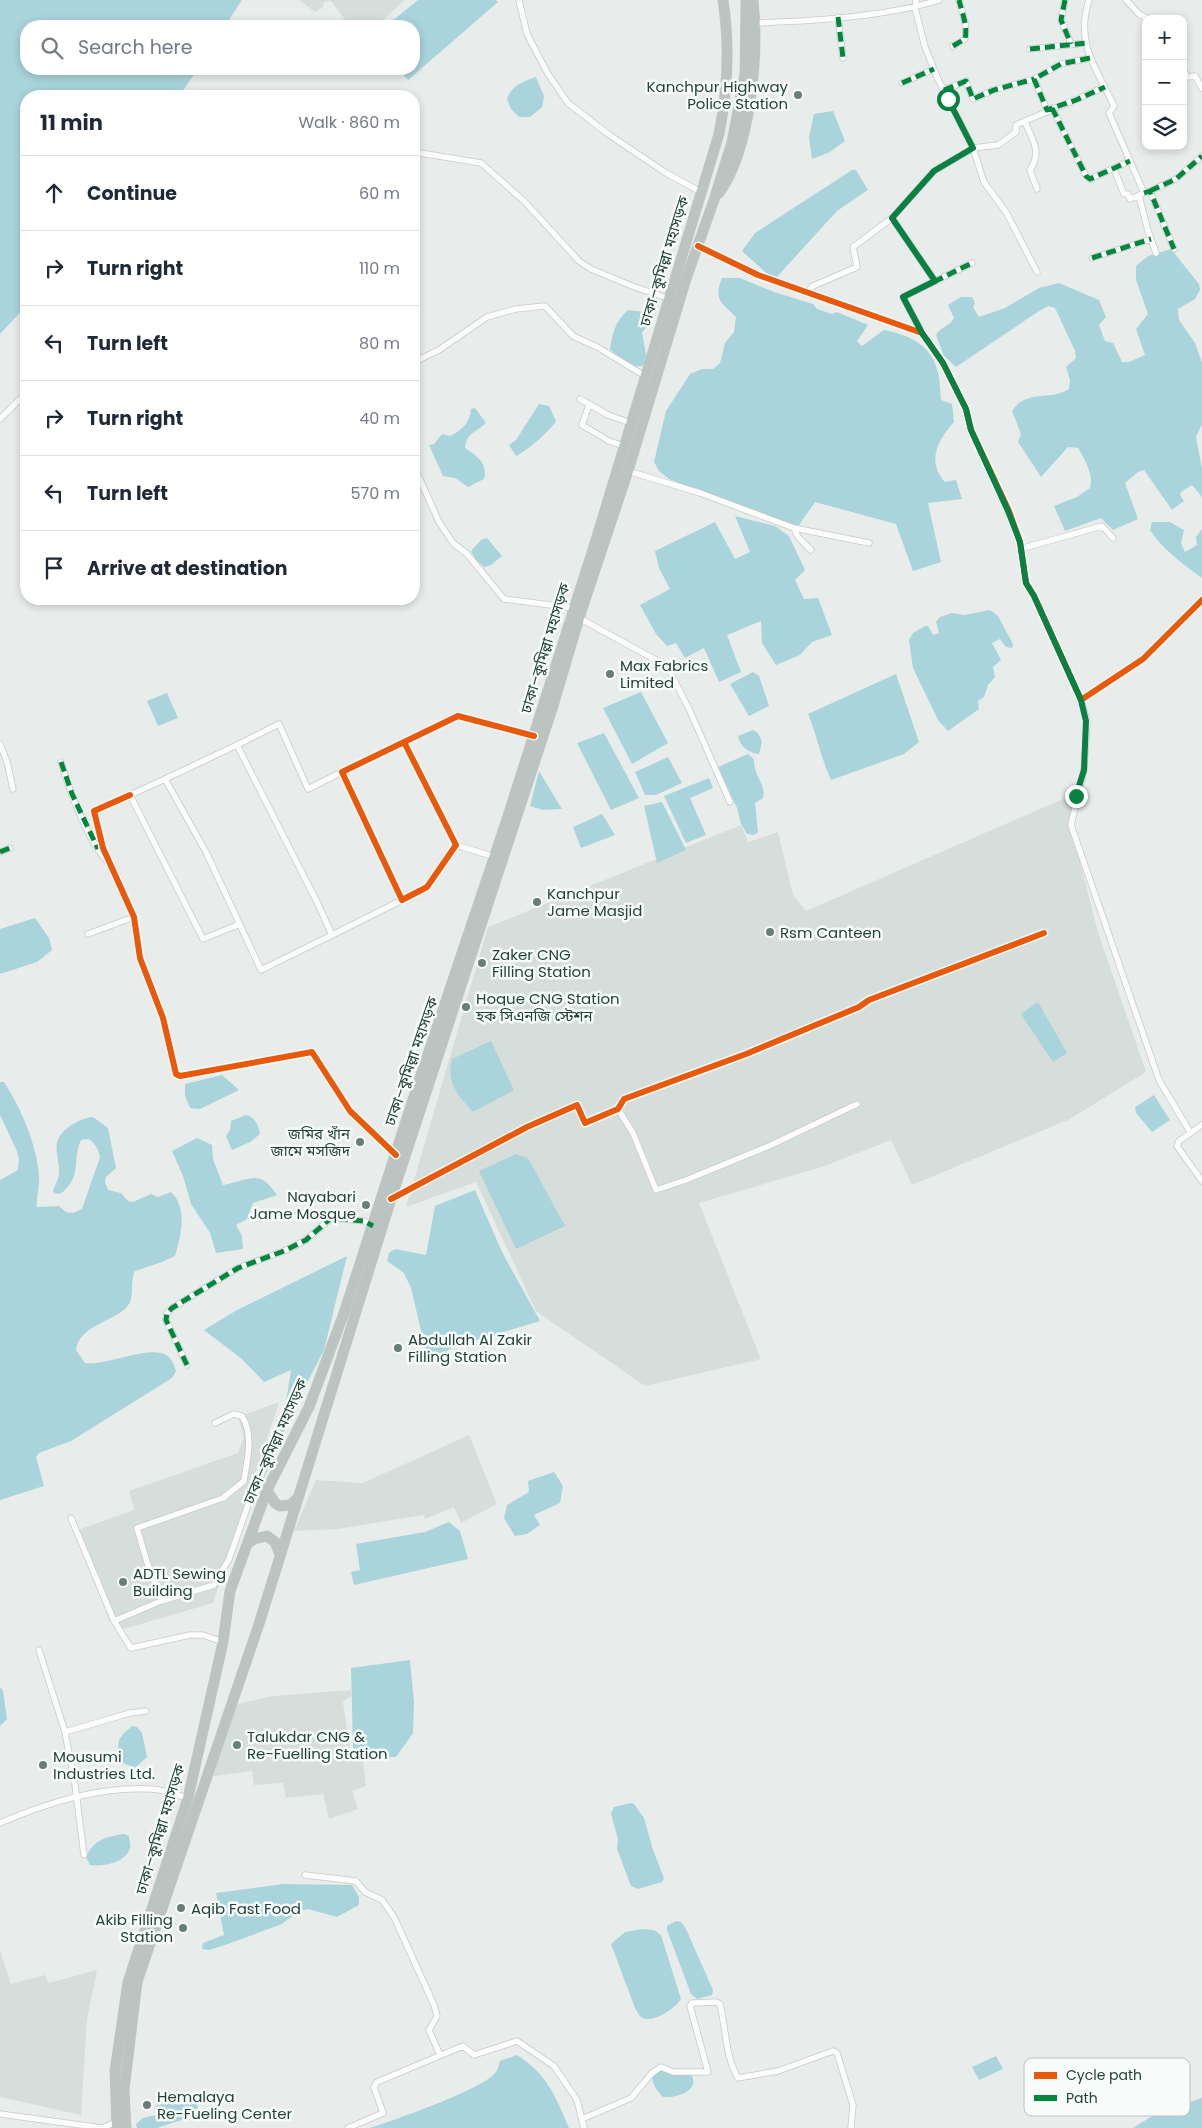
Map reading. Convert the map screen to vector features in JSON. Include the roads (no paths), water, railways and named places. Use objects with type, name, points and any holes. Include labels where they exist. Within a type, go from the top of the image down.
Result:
[{"type":"highway","name":"ঢাকা–কুমিল্লা মহাসড়ক","points":[[126,2128],[124,2090],[137,1982],[298,1498],[510,821],[667,298],[719,134],[727,86],[728,39],[723,0]]},
{"type":"highway","name":"ঢাকা–কুমিল্লা মহাসড়ক","points":[[117,2125],[115,2071],[128,1982],[188,1798],[223,1642],[230,1591],[268,1490],[309,1407],[344,1313],[494,857],[510,821],[553,706],[579,618],[628,472],[686,279],[714,200],[738,116],[747,54],[746,0]]},
{"type":"highway","points":[[714,200],[728,180],[743,132],[754,67],[755,23],[753,0]]},
{"type":"highway","points":[[268,1490],[275,1503],[280,1506],[290,1505],[298,1498]]},
{"type":"highway","points":[[248,1544],[254,1539],[267,1536],[275,1542],[280,1555]]},
{"type":"street","points":[[519,0],[527,34],[548,74],[568,103],[608,134],[666,172],[701,192]]},
{"type":"street","points":[[916,0],[915,8],[925,46],[934,69],[973,148],[984,182],[1006,212],[1037,272]]},
{"type":"street","points":[[755,23],[838,17],[915,8],[939,0]]},
{"type":"street","points":[[953,46],[965,39],[966,36],[966,27],[959,0]]},
{"type":"street","points":[[1065,0],[1061,20],[1071,44]]},
{"type":"street","points":[[1089,0],[1084,13],[1086,43],[1090,58],[1114,106],[1109,113],[1144,194],[1174,248]]},
{"type":"street","points":[[1126,0],[1142,16]]},
{"type":"street","points":[[838,17],[843,58]]},
{"type":"street","points":[[1030,49],[1086,43]]},
{"type":"street","points":[[944,90],[966,81],[973,99],[994,90],[1034,79],[1061,64],[1090,58]]},
{"type":"street","points":[[902,83],[934,69]]},
{"type":"street","points":[[1187,76],[1195,76],[1202,88]]},
{"type":"street","points":[[1034,79],[1086,176],[1090,179],[1130,162]]},
{"type":"street","points":[[806,293],[813,286],[857,267],[853,247],[892,218],[934,171],[973,148],[998,145],[1016,132],[1016,126],[1047,113],[1050,109],[1105,87]]},
{"type":"street","points":[[1025,122],[1037,151],[1036,161],[1030,170],[1037,189]]},
{"type":"street","points":[[420,153],[481,164],[524,201],[579,261],[591,269],[667,298]]},
{"type":"street","points":[[1114,169],[1124,194],[1128,194],[1130,199],[1176,179],[1202,156]]},
{"type":"street","points":[[1144,194],[1150,239],[1156,252]]},
{"type":"street","points":[[892,218],[935,281]]},
{"type":"street","points":[[1092,258],[1150,239]]},
{"type":"street","points":[[698,246],[758,275],[922,333]]},
{"type":"street","points":[[972,263],[903,297],[922,333],[943,363],[966,409],[971,430],[1008,511],[1020,548],[1026,583],[1034,596],[1081,700],[1086,721],[1084,770],[1071,825],[1159,1080],[1190,1132]]},
{"type":"street","points":[[420,359],[439,350],[487,317],[516,309],[546,306],[572,336],[599,348],[645,376]]},
{"type":"street","points":[[0,419],[20,399]]},
{"type":"street","points":[[580,399],[589,405],[631,423]]},
{"type":"street","points":[[589,405],[582,425],[609,441],[624,446]]},
{"type":"street","points":[[628,472],[700,494],[794,528],[869,543]]},
{"type":"street","points":[[420,479],[439,522],[453,543],[467,554],[504,599],[574,608]]},
{"type":"street","points":[[1020,548],[1102,526],[1113,538]]},
{"type":"street","points":[[794,528],[798,537],[811,550]]},
{"type":"street","points":[[1081,700],[1143,659],[1202,600]]},
{"type":"street","points":[[579,618],[667,666],[694,720],[730,802]]},
{"type":"street","points":[[396,1155],[350,1112],[312,1052],[178,1076],[163,1018],[140,958],[134,918],[104,848],[94,811],[279,724],[308,788],[458,716],[534,736]]},
{"type":"street","points":[[404,742],[456,845],[494,857]]},
{"type":"street","points":[[0,744],[7,762],[13,789]]},
{"type":"street","points":[[237,745],[332,935]]},
{"type":"street","points":[[61,762],[87,828],[101,855],[112,867]]},
{"type":"street","points":[[342,772],[402,900]]},
{"type":"street","points":[[165,779],[206,852],[261,970],[428,887],[456,845]]},
{"type":"street","points":[[130,795],[203,939],[240,924]]},
{"type":"street","points":[[0,852],[10,848]]},
{"type":"street","points":[[88,934],[134,918]]},
{"type":"street","points":[[391,1199],[527,1127],[577,1105],[584,1123],[618,1109],[624,1099],[746,1054],[859,1007],[869,1000],[1044,933]]},
{"type":"street","points":[[618,1109],[633,1133],[656,1190],[769,1146],[857,1104]]},
{"type":"street","points":[[1202,1125],[1179,1141],[1177,1146],[1202,1181]]},
{"type":"street","points":[[187,1365],[166,1320],[167,1314],[172,1308],[238,1268],[284,1251],[306,1240],[332,1218],[364,1222],[373,1226]]},
{"type":"street","points":[[161,1601],[146,1562],[137,1528],[223,1498],[244,1481],[249,1438],[245,1420],[242,1416],[234,1414],[215,1423]]},
{"type":"street","points":[[114,1621],[161,1601],[214,1585],[229,1559],[255,1485]]},
{"type":"street","points":[[71,1518],[114,1621],[131,1648],[203,1635],[223,1642]]},
{"type":"street","points":[[39,1650],[65,1732],[75,1784],[75,1798],[84,1855]]},
{"type":"street","points":[[65,1732],[130,1713],[146,1711]]},
{"type":"street","points":[[0,1823],[75,1798],[114,1790],[152,1789],[188,1798]]},
{"type":"street","points":[[306,1875],[356,1881],[365,1892],[382,1900],[388,1908],[398,1923],[434,2005],[437,2016],[429,2030],[440,2055]]},
{"type":"street","points":[[582,2119],[631,2098],[652,2073],[662,2067],[673,2072],[708,2072],[696,2021],[690,2006],[692,2003],[716,2002],[720,2004],[728,2056],[738,2078],[778,2071],[833,2051],[837,2053],[852,2105],[851,2128]]},
{"type":"street","points":[[348,2128],[383,2113],[374,2087],[377,2082],[463,2046],[474,2055],[517,2041],[554,2066],[577,2100],[584,2128]]},
{"type":"street","points":[[0,2114],[95,2128],[117,2125]]},
{"type":"water","points":[[0,0],[242,0],[229,20],[20,20],[20,75],[194,75],[183,90],[20,90],[20,312],[0,334]]},
{"type":"water","points":[[418,0],[496,0],[498,2],[420,70],[420,20],[393,20]]},
{"type":"water","points":[[404,75],[414,75],[408,80]]},
{"type":"water","points":[[536,77],[544,96],[542,107],[530,117],[519,117],[511,109],[507,99],[509,94],[518,85]]},
{"type":"water","points":[[833,111],[845,141],[830,152],[812,159],[809,137],[814,114]]},
{"type":"water","points":[[852,170],[856,170],[868,190],[837,211],[774,280],[742,251],[755,233]]},
{"type":"water","points":[[1171,249],[1199,284],[1200,290],[1195,299],[1178,309],[1179,320],[1195,343],[1202,363],[1202,424],[1196,437],[1202,469],[1202,497],[1192,485],[1181,492],[1180,495],[1184,501],[1172,510],[1144,470],[1138,472],[1125,483],[1138,519],[1113,530],[1101,518],[1065,531],[1054,506],[1077,497],[1090,488],[1091,478],[1086,463],[1078,448],[1068,447],[1041,477],[1018,442],[1021,434],[1012,411],[1024,400],[1069,389],[1070,380],[1066,367],[1076,358],[1075,351],[1055,308],[1048,306],[1036,313],[956,367],[944,356],[936,335],[954,318],[948,305],[961,297],[972,297],[975,303],[973,307],[979,317],[1005,308],[1039,288],[1059,283],[1099,300],[1106,317],[1099,325],[1105,341],[1113,343],[1122,362],[1129,362],[1145,355],[1136,329],[1148,314],[1136,280],[1136,266],[1148,256]]},
{"type":"water","points":[[722,278],[740,278],[774,292],[813,304],[817,309],[832,314],[837,312],[868,325],[857,341],[862,346],[884,330],[911,338],[931,355],[939,376],[941,400],[952,404],[954,422],[939,443],[936,451],[936,466],[945,482],[956,480],[962,499],[928,503],[941,562],[913,571],[896,524],[815,502],[797,528],[669,479],[659,471],[654,462],[666,411],[690,374],[702,369],[713,369],[720,363],[725,343],[734,332],[736,317],[723,304],[719,296],[719,285]]},
{"type":"water","points":[[628,310],[644,312],[647,327],[642,332],[647,360],[642,366],[632,367],[610,349],[615,328]]},
{"type":"water","points":[[539,404],[549,406],[556,421],[538,440],[516,456],[509,445],[516,440]]},
{"type":"water","points":[[475,408],[486,423],[467,439],[465,448],[480,460],[485,473],[484,479],[468,487],[455,478],[443,476],[429,445],[434,444],[442,434],[450,436],[462,429],[469,418],[471,409]]},
{"type":"water","points":[[735,516],[775,526],[789,536],[805,570],[795,580],[804,599],[818,598],[832,635],[812,642],[800,655],[776,665],[762,643],[761,621],[727,635],[741,672],[719,682],[704,648],[685,658],[676,643],[667,646],[656,634],[640,605],[670,589],[659,568],[655,551],[715,522],[735,559],[750,552]]},
{"type":"water","points":[[1152,522],[1170,522],[1184,530],[1181,543],[1185,552],[1197,545],[1196,537],[1202,529],[1202,578],[1161,544],[1150,530]]},
{"type":"water","points":[[487,538],[502,556],[491,565],[484,567],[476,560],[471,551],[481,540]]},
{"type":"water","points":[[990,610],[998,616],[1013,644],[1012,648],[1006,647],[1000,639],[992,643],[1001,660],[993,667],[995,677],[988,685],[984,697],[978,701],[979,709],[948,731],[938,720],[913,668],[909,640],[913,633],[925,626],[928,626],[933,635],[939,633],[936,622],[940,617],[952,613],[964,615]]},
{"type":"water","points":[[753,672],[759,676],[769,706],[749,716],[730,684]]},
{"type":"water","points":[[896,674],[919,742],[904,754],[831,780],[808,714]]},
{"type":"water","points":[[641,692],[668,743],[632,764],[603,708]]},
{"type":"water","points":[[167,693],[178,718],[158,726],[147,701]]},
{"type":"water","points":[[753,730],[758,733],[762,742],[759,754],[746,749],[738,736]]},
{"type":"water","points":[[604,733],[639,798],[611,810],[577,743]]},
{"type":"water","points":[[748,754],[754,759],[754,765],[764,793],[763,798],[755,803],[758,832],[754,835],[747,834],[741,824],[737,808],[718,767]]},
{"type":"water","points":[[668,757],[682,783],[656,795],[645,795],[635,772]]},
{"type":"water","points":[[539,771],[562,809],[543,810],[530,806]]},
{"type":"water","points":[[709,778],[713,788],[690,798],[706,835],[686,843],[664,796]]},
{"type":"water","points":[[662,802],[686,850],[657,863],[644,806]]},
{"type":"water","points":[[602,814],[615,835],[581,848],[573,827]]},
{"type":"water","points":[[35,918],[49,938],[52,950],[37,962],[0,974],[0,929]]},
{"type":"water","points":[[1038,1002],[1067,1053],[1053,1062],[1021,1014]]},
{"type":"water","points":[[491,1041],[514,1090],[473,1112],[454,1088],[451,1075],[452,1059]]},
{"type":"water","points":[[222,1075],[239,1090],[200,1109],[190,1108],[185,1096],[185,1084]]},
{"type":"water","points":[[0,1082],[4,1082],[10,1092],[32,1139],[39,1176],[37,1207],[59,1206],[66,1212],[73,1213],[82,1209],[100,1157],[98,1151],[89,1139],[81,1140],[78,1148],[75,1174],[62,1193],[56,1194],[53,1192],[59,1174],[57,1143],[62,1133],[71,1125],[93,1117],[108,1128],[116,1168],[106,1177],[105,1182],[108,1190],[121,1193],[128,1201],[133,1202],[151,1194],[158,1197],[171,1192],[180,1206],[182,1222],[175,1256],[135,1271],[129,1304],[120,1313],[83,1335],[78,1342],[76,1350],[85,1363],[105,1362],[149,1352],[166,1355],[176,1371],[172,1378],[71,1441],[39,1453],[36,1457],[44,1486],[0,1500],[0,1180],[18,1170],[19,1158],[0,1115]]},
{"type":"water","points":[[1154,1095],[1170,1120],[1152,1132],[1136,1113],[1135,1107]]},
{"type":"water","points":[[246,1115],[256,1122],[260,1134],[250,1142],[232,1150],[226,1136],[230,1130],[231,1121]]},
{"type":"water","points":[[197,1138],[212,1145],[213,1159],[223,1185],[254,1178],[265,1181],[277,1195],[253,1203],[247,1219],[236,1225],[242,1236],[243,1249],[216,1253],[210,1233],[191,1204],[183,1176],[172,1151]]},
{"type":"water","points":[[516,1154],[528,1158],[565,1226],[516,1249],[479,1171]]},
{"type":"water","points":[[475,1190],[502,1252],[540,1321],[451,1348],[441,1356],[427,1356],[411,1288],[404,1273],[387,1261],[389,1253],[395,1249],[426,1255],[435,1206]]},
{"type":"water","points":[[347,1256],[324,1350],[294,1408],[261,1485],[283,1421],[291,1370],[264,1382],[242,1359],[204,1330],[237,1310]]},
{"type":"water","points":[[554,1472],[563,1486],[560,1503],[534,1515],[540,1525],[527,1534],[515,1536],[504,1518],[507,1505],[529,1492],[528,1481]]},
{"type":"water","points":[[449,1522],[460,1531],[468,1559],[354,1585],[351,1572],[360,1570],[356,1544],[425,1532]]},
{"type":"water","points":[[410,1660],[414,1702],[413,1733],[396,1757],[358,1758],[353,1747],[351,1668]]},
{"type":"water","points":[[0,1687],[3,1691],[7,1719],[0,1726]]},
{"type":"water","points":[[132,1726],[137,1727],[142,1733],[147,1757],[135,1768],[123,1763],[118,1746],[122,1735]]},
{"type":"water","points":[[634,1804],[644,1818],[653,1850],[664,1878],[662,1882],[638,1889],[631,1886],[617,1849],[618,1839],[611,1814],[614,1807]]},
{"type":"water","points":[[124,1834],[129,1836],[130,1848],[124,1857],[113,1863],[90,1865],[86,1857],[93,1846],[106,1838]]},
{"type":"water","points":[[283,1884],[352,1885],[359,1897],[359,1905],[337,1917],[308,1909],[299,1911],[282,1924],[209,1950],[202,1949],[203,1943],[224,1935],[216,1893]]},
{"type":"water","points":[[676,1921],[681,1922],[686,1929],[713,1990],[712,1995],[697,1999],[691,1994],[667,1930],[667,1926]]},
{"type":"water","points":[[642,1929],[654,1930],[661,1935],[681,1999],[666,2012],[651,2019],[643,2018],[635,2008],[611,1944],[625,1932]]},
{"type":"water","points":[[517,2055],[543,2078],[555,2096],[569,2128],[370,2128],[437,2104],[474,2087],[496,2072],[500,2061]]},
{"type":"water","points":[[996,2056],[1003,2069],[979,2080],[972,2067]]},
{"type":"water","points":[[661,2070],[674,2075],[691,2074],[693,2085],[680,2095],[663,2097],[653,2083],[652,2077]]},
{"type":"water","points":[[194,2096],[200,2114],[157,2128],[137,2128],[136,2124],[143,2118],[156,2115],[156,2105]]},
{"type":"water","points":[[1202,2098],[1202,2128],[1133,2128],[1152,2116],[1190,2116],[1190,2102]]},
{"type":"place","name":"Kanchpur Highway Police Station","points":[[798,95]]},
{"type":"place","name":"Max Fabrics Limited","points":[[610,674]]},
{"type":"place","name":"Kanchpur Jame Masjid","points":[[537,902]]},
{"type":"place","name":"Rsm Canteen","points":[[770,932]]},
{"type":"place","name":"Zaker CNG Filling Station","points":[[482,963]]},
{"type":"place","name":"Hoque CNG Station হক সিএনজি স্টেশন","points":[[466,1007]]},
{"type":"place","name":"জমির খাঁন জামে মসজিদ","points":[[360,1142]]},
{"type":"place","name":"Nayabari Jame Mosque","points":[[366,1205]]},
{"type":"place","name":"Abdullah Al Zakir Filling Station","points":[[398,1348]]},
{"type":"place","name":"ADTL Sewing Building","points":[[123,1582]]},
{"type":"place","name":"Talukdar CNG & Re-Fuelling Station","points":[[237,1745]]},
{"type":"place","name":"Mousumi Industries Ltd.","points":[[43,1765]]},
{"type":"place","name":"Aqib Fast Food","points":[[181,1908]]},
{"type":"place","name":"Akib Filling Station","points":[[183,1928]]},
{"type":"place","name":"Hemalaya Re-Fueling Center","points":[[147,2105]]}]
